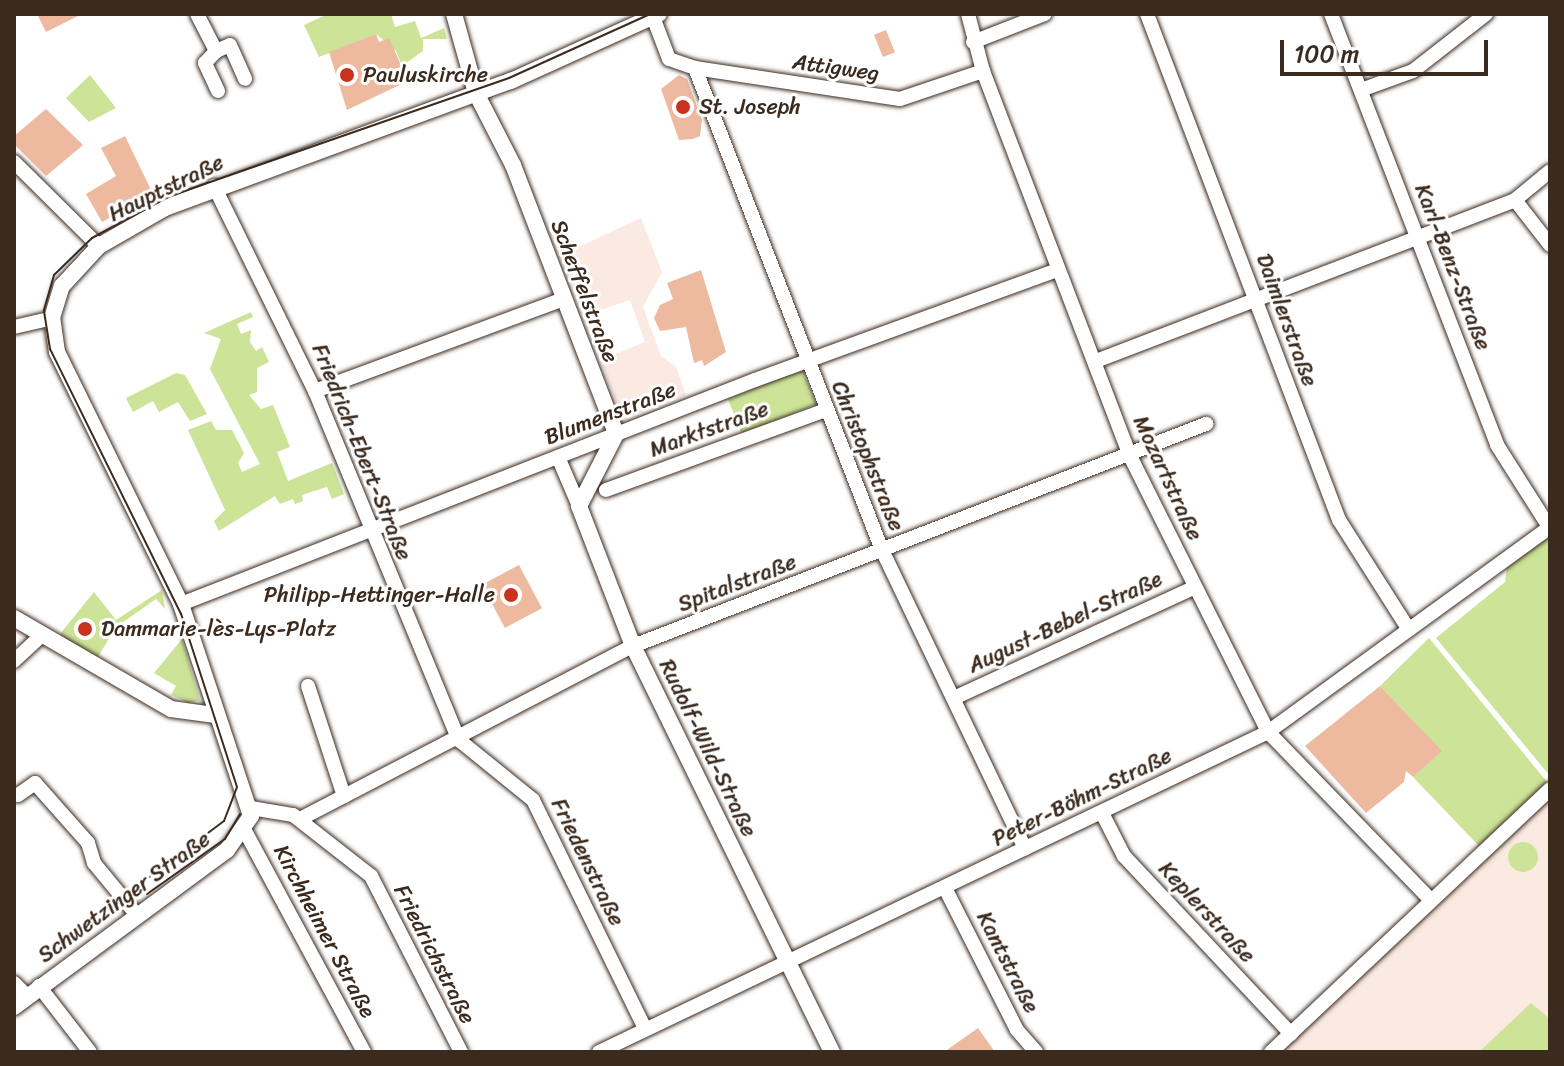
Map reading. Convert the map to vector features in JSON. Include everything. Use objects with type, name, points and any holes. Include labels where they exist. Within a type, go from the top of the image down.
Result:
[{"type":"street","points":[[197,14],[216,51]]},
{"type":"street","name":"Scheffelstraße","points":[[454,14],[476,93],[513,165],[616,434]]},
{"type":"street","name":"Mozartstraße","points":[[968,14],[983,71],[1129,454],[1268,732],[1431,900]]},
{"type":"street","points":[[973,42],[1045,14]]},
{"type":"street","name":"Daimlerstraße","points":[[1147,14],[1339,520],[1409,630]]},
{"type":"street","name":"Karl-Benz-Straße","points":[[1331,14],[1497,445],[1550,527]]},
{"type":"street","points":[[1361,90],[1413,71],[1486,14]]},
{"type":"street","name":"Hauptstraße","points":[[52,318],[62,286],[99,246],[214,186],[476,93],[656,16]]},
{"type":"street","name":"Attigweg","points":[[656,16],[669,59],[695,68],[900,99],[983,71]]},
{"type":"street","points":[[218,91],[205,63],[216,51],[230,45],[245,79]]},
{"type":"street","name":"Christophstraße","points":[[695,68],[806,361],[882,550],[1025,849]]},
{"type":"street","points":[[14,162],[99,246]]},
{"type":"street","points":[[1096,361],[1515,200],[1550,171]]},
{"type":"street","name":"Friedrich-Ebert-Straße","points":[[214,186],[315,391],[459,740]]},
{"type":"street","points":[[1515,200],[1550,245]]},
{"type":"street","name":"Blumenstraße","points":[[181,604],[806,361],[1058,270]]},
{"type":"street","points":[[315,391],[564,299]]},
{"type":"street","points":[[14,327],[52,318],[57,352],[77,401],[181,604],[249,818]]},
{"type":"street","name":"Marktstraße","points":[[606,490],[826,410]]},
{"type":"street","name":"Spitalstraße","points":[[300,819],[459,740],[633,646],[1206,424]]},
{"type":"street","points":[[579,506],[616,434]]},
{"type":"street","name":"Rudolf-Wild-Straße","points":[[558,457],[633,646],[832,1052]]},
{"type":"street","name":"Peter-Böhm-Straße","points":[[605,1051],[645,1029],[1268,732],[1550,527]]},
{"type":"street","name":"August-Bebel-Straße","points":[[954,698],[1195,587]]},
{"type":"street","points":[[14,618],[40,637],[171,709],[214,715]]},
{"type":"street","points":[[14,661],[40,637]]},
{"type":"street","points":[[308,686],[344,796]]},
{"type":"street","name":"Friedenstraße","points":[[459,740],[533,800],[645,1029]]},
{"type":"street","points":[[18,795],[35,783],[88,843],[94,863],[136,914]]},
{"type":"street","points":[[1271,1052],[1550,789]]},
{"type":"street","name":"Friedrichstraße","points":[[249,818],[278,808],[300,819],[371,876],[461,1052]]},
{"type":"street","name":"Keplerstraße","points":[[1102,813],[1124,856],[1291,1034]]},
{"type":"street","name":"Schwetzinger Straße","points":[[14,1007],[136,914],[249,818]]},
{"type":"street","name":"Kirchheimer Straße","points":[[249,818],[364,1052]]},
{"type":"street","name":"Kantstraße","points":[[945,888],[1017,1030],[1036,1052]]},
{"type":"street","points":[[14,983],[33,991],[90,1052]]},
{"type":"shaded area","points":[[641,218],[662,272],[643,307],[661,356],[676,367],[686,395],[623,419],[600,360],[645,342],[630,300],[587,315],[559,256]]},
{"type":"shaded area","points":[[1550,794],[1550,1052],[1277,1052]]},
{"type":"green space","points":[[328,14],[391,14],[395,27],[415,21],[421,38],[444,28],[447,39],[423,39],[423,51],[402,66],[396,51],[376,34],[319,57],[304,25]]},
{"type":"green space","points":[[90,75],[116,108],[89,122],[66,98]]},
{"type":"green space","points":[[251,312],[253,317],[237,324],[241,334],[251,330],[250,342],[256,351],[262,347],[269,362],[257,368],[257,392],[249,395],[261,409],[273,405],[290,447],[277,452],[288,481],[332,463],[344,494],[332,499],[327,487],[302,495],[303,501],[295,504],[293,499],[280,504],[275,496],[219,531],[214,521],[225,510],[188,430],[211,421],[216,430],[232,430],[244,453],[238,463],[242,472],[260,464],[210,369],[221,339],[204,333]]},
{"type":"green space","points":[[802,369],[816,404],[742,434],[728,399]]},
{"type":"green space","points":[[176,373],[185,375],[207,414],[190,421],[178,402],[159,412],[153,401],[133,412],[126,398]]},
{"type":"green space","points":[[1550,534],[1550,776],[1436,638],[1505,582],[1507,566]]},
{"type":"green space","points":[[162,590],[165,609],[156,599],[116,627],[96,660],[60,634],[94,592],[116,620]]},
{"type":"green space","points":[[1429,638],[1547,782],[1479,846],[1413,777],[1441,751],[1380,686]]},
{"type":"green space","points":[[182,639],[200,700],[189,703],[171,695],[176,686],[154,673]]},
{"type":"green space","points":[[1523,842],[1529,843],[1537,851],[1537,863],[1529,871],[1523,872],[1517,871],[1509,863],[1508,857],[1509,851],[1517,843]]},
{"type":"green space","points":[[1531,1003],[1550,1019],[1550,1052],[1479,1052]]},
{"type":"building","points":[[37,14],[82,14],[46,32]]},
{"type":"building","points":[[886,30],[895,52],[883,57],[874,35]]},
{"type":"building","points":[[376,34],[379,42],[389,38],[408,81],[347,110],[329,52]]},
{"type":"building","name":"St. Joseph","points":[[679,75],[687,79],[702,120],[700,136],[693,139],[679,140],[661,89]]},
{"type":"building","points":[[46,109],[83,145],[46,176],[14,144],[14,136]]},
{"type":"building","points":[[125,136],[153,194],[102,222],[86,194],[116,176],[101,148]]},
{"type":"building","points":[[701,270],[726,352],[704,366],[702,360],[694,363],[686,327],[660,331],[654,318],[660,305],[673,299],[667,283]]},
{"type":"building","name":"Philipp-Hettinger-Halle","points":[[519,565],[542,608],[505,628],[482,585]]},
{"type":"building","points":[[1380,686],[1442,751],[1413,777],[1406,771],[1404,782],[1366,813],[1305,746]]},
{"type":"building","points":[[978,1028],[995,1052],[944,1052]]},
{"type":"tram line","points":[[140,884],[224,821],[237,787],[181,614],[50,349],[44,310],[54,275],[92,238],[170,196],[509,78],[650,14]]},
{"type":"tram line","points":[[147,894],[225,839],[240,814]]},
{"type":"place","name":"Pauluskirche","points":[[347,75]]},
{"type":"place","name":"St. Joseph","points":[[683,107]]},
{"type":"place","name":"Philipp-Hettinger-Halle","points":[[511,595]]},
{"type":"place","name":"Dammarie-lès-Lys-Platz","points":[[85,629]]}]
